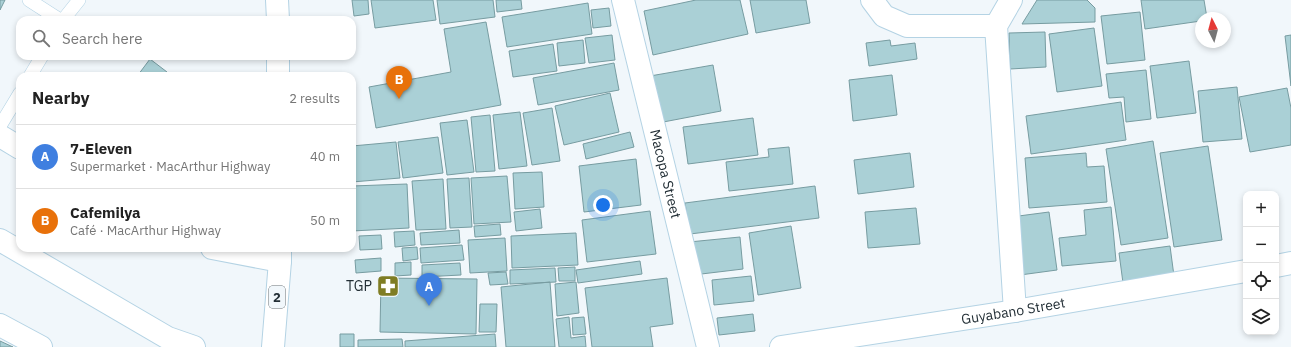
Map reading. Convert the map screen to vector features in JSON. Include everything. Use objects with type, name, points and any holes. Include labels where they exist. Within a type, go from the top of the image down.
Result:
[{"type":"main road","name":"Macopa Street","points":[[624,0],[708,347]]},
{"type":"main road","points":[[872,0],[884,16],[907,26],[996,26]]},
{"type":"main road","points":[[1011,0],[996,26],[1015,310]]},
{"type":"main road","points":[[278,60],[278,72]]},
{"type":"main road","points":[[0,136],[16,146]]},
{"type":"main road","points":[[0,240],[16,249]]},
{"type":"main road","points":[[21,252],[168,338],[194,347]]},
{"type":"main road","points":[[251,252],[280,255]]},
{"type":"main road","name":"2","points":[[273,347],[280,255]]},
{"type":"main road","points":[[1279,265],[1291,263]]},
{"type":"main road","name":"Guyabano Street","points":[[781,347],[1015,310],[1243,272]]},
{"type":"main road","points":[[0,325],[41,347]]},
{"type":"lane","points":[[29,0],[54,16]]},
{"type":"lane","points":[[67,16],[79,0]]},
{"type":"lane","points":[[32,72],[40,60]]},
{"type":"lane","points":[[0,126],[16,100]]},
{"type":"building","points":[[0,0],[5,0],[0,10]]},
{"type":"building","points":[[352,0],[368,0],[369,14],[354,16]]},
{"type":"building","points":[[371,0],[433,0],[436,20],[375,28]]},
{"type":"building","points":[[437,0],[493,0],[495,17],[440,24]]},
{"type":"building","points":[[496,0],[521,0],[522,9],[497,12]]},
{"type":"building","points":[[696,0],[740,0],[748,34],[653,55],[644,11]]},
{"type":"building","points":[[750,0],[806,0],[810,23],[756,33]]},
{"type":"building","points":[[1037,0],[1087,0],[1095,8],[1095,22],[1022,24]]},
{"type":"building","points":[[1141,0],[1204,0],[1206,12],[1195,12],[1195,22],[1145,29]]},
{"type":"building","points":[[588,3],[592,34],[507,47],[502,17]]},
{"type":"building","points":[[609,8],[611,26],[593,28],[591,10]]},
{"type":"building","points":[[1140,12],[1145,60],[1107,64],[1101,16]]},
{"type":"building","points":[[486,22],[501,105],[376,128],[369,87],[451,72],[444,29]]},
{"type":"building","points":[[1094,28],[1102,86],[1057,92],[1049,34]]},
{"type":"building","points":[[1045,32],[1046,67],[1010,69],[1009,33]]},
{"type":"building","points":[[612,35],[615,60],[589,63],[585,38]]},
{"type":"building","points":[[1291,35],[1291,86],[1285,36]]},
{"type":"building","points":[[583,40],[585,63],[559,66],[557,43]]},
{"type":"building","points":[[890,40],[891,46],[915,43],[917,59],[869,66],[866,43]]},
{"type":"building","points":[[553,44],[557,71],[513,77],[509,51]]},
{"type":"building","points":[[149,60],[151,60],[167,72],[140,72]]},
{"type":"building","points":[[1189,61],[1196,113],[1157,118],[1150,66]]},
{"type":"building","points":[[614,63],[619,90],[538,105],[533,78]]},
{"type":"building","points":[[713,65],[721,111],[658,123],[650,76]]},
{"type":"building","points":[[1146,70],[1151,119],[1126,122],[1124,97],[1109,98],[1106,74]]},
{"type":"building","points":[[892,75],[897,115],[853,121],[849,80]]},
{"type":"building","points":[[1237,87],[1242,139],[1203,142],[1198,91]]},
{"type":"building","points":[[1287,88],[1291,108],[1291,145],[1250,152],[1239,97]]},
{"type":"building","points":[[610,93],[619,132],[564,145],[555,106]]},
{"type":"building","points":[[1121,102],[1126,140],[1031,154],[1026,116]]},
{"type":"building","points":[[552,108],[560,161],[532,165],[523,113]]},
{"type":"building","points":[[520,112],[527,166],[499,169],[493,115]]},
{"type":"building","points":[[490,115],[495,171],[476,172],[471,117]]},
{"type":"building","points":[[753,118],[758,155],[688,164],[683,127]]},
{"type":"building","points":[[467,120],[474,172],[447,175],[440,123]]},
{"type":"building","points":[[630,132],[634,147],[586,159],[583,144]]},
{"type":"building","points":[[438,137],[443,173],[403,178],[398,142]]},
{"type":"building","points":[[1153,141],[1168,238],[1121,245],[1106,149]]},
{"type":"building","points":[[396,142],[400,178],[356,182],[356,146]]},
{"type":"building","points":[[1208,146],[1222,240],[1174,247],[1160,153]]},
{"type":"building","points":[[789,147],[793,184],[729,191],[726,162],[769,157],[768,149]]},
{"type":"building","points":[[910,153],[914,187],[858,194],[854,160]]},
{"type":"building","points":[[1086,153],[1087,167],[1104,166],[1107,202],[1029,208],[1025,158]]},
{"type":"building","points":[[636,159],[641,205],[584,212],[579,166]]},
{"type":"building","points":[[542,172],[544,207],[515,209],[513,173]]},
{"type":"building","points":[[507,176],[511,222],[474,224],[471,178]]},
{"type":"building","points":[[469,178],[472,227],[450,228],[447,179]]},
{"type":"building","points":[[443,179],[446,229],[416,230],[412,181]]},
{"type":"building","points":[[407,184],[409,228],[356,231],[356,186]]},
{"type":"building","points":[[815,186],[819,218],[690,234],[685,203]]},
{"type":"building","points":[[1111,207],[1116,261],[1062,266],[1059,238],[1086,235],[1084,210]]},
{"type":"building","points":[[916,208],[920,244],[868,248],[865,212]]},
{"type":"building","points":[[540,209],[542,228],[516,231],[514,212]]},
{"type":"building","points":[[650,211],[656,254],[587,262],[582,220]]},
{"type":"building","points":[[1049,212],[1057,270],[1020,275],[1011,217]]},
{"type":"building","points":[[500,224],[501,235],[475,237],[474,226]]},
{"type":"building","points":[[791,226],[801,288],[758,295],[749,233]]},
{"type":"building","points":[[459,230],[460,243],[421,245],[420,233]]},
{"type":"building","points":[[414,231],[415,245],[395,247],[394,232]]},
{"type":"building","points":[[576,233],[578,265],[512,268],[511,236]]},
{"type":"building","points":[[381,235],[382,249],[360,250],[359,236]]},
{"type":"building","points":[[740,237],[743,269],[693,275],[689,242]]},
{"type":"building","points":[[505,238],[507,271],[470,273],[468,240]]},
{"type":"building","points":[[462,245],[464,260],[421,263],[420,248]]},
{"type":"building","points":[[1170,246],[1174,276],[1123,283],[1119,253]]},
{"type":"building","points":[[417,247],[418,259],[403,261],[402,248]]},
{"type":"building","points":[[381,258],[381,271],[356,273],[355,260]]},
{"type":"building","points":[[640,261],[642,274],[578,283],[576,270]]},
{"type":"building","points":[[411,262],[411,275],[395,276],[395,263]]},
{"type":"building","points":[[460,263],[461,275],[422,277],[422,265]]},
{"type":"building","points":[[575,267],[575,281],[559,281],[558,268]]},
{"type":"building","points":[[555,268],[556,282],[510,284],[510,270]]},
{"type":"building","points":[[506,272],[508,284],[490,285],[488,273]]},
{"type":"building","points":[[751,276],[754,301],[714,305],[712,280]]},
{"type":"building","points":[[381,278],[477,279],[476,334],[380,332]]},
{"type":"building","points":[[667,278],[673,324],[650,327],[653,347],[592,347],[585,288]]},
{"type":"building","points":[[550,282],[555,347],[506,347],[501,287]]},
{"type":"building","points":[[576,282],[579,313],[557,316],[555,284]]},
{"type":"building","points":[[480,304],[497,304],[496,332],[479,332]]},
{"type":"building","points":[[753,314],[755,331],[719,335],[717,318]]},
{"type":"building","points":[[569,317],[571,338],[585,336],[586,347],[559,347],[556,319]]},
{"type":"building","points":[[584,317],[586,334],[573,335],[572,318]]},
{"type":"building","points":[[340,334],[354,334],[354,347],[340,347]]},
{"type":"building","points":[[495,334],[496,347],[405,347],[405,341]]},
{"type":"building","points":[[402,339],[403,347],[358,347],[358,340]]},
{"type":"building","points":[[0,341],[13,347],[0,347]]},
{"type":"place","name":"Cafemilya","points":[[399,99]]},
{"type":"place","name":"TGP","points":[[388,286]]},
{"type":"place","name":"7-Eleven","points":[[429,306]]}]
